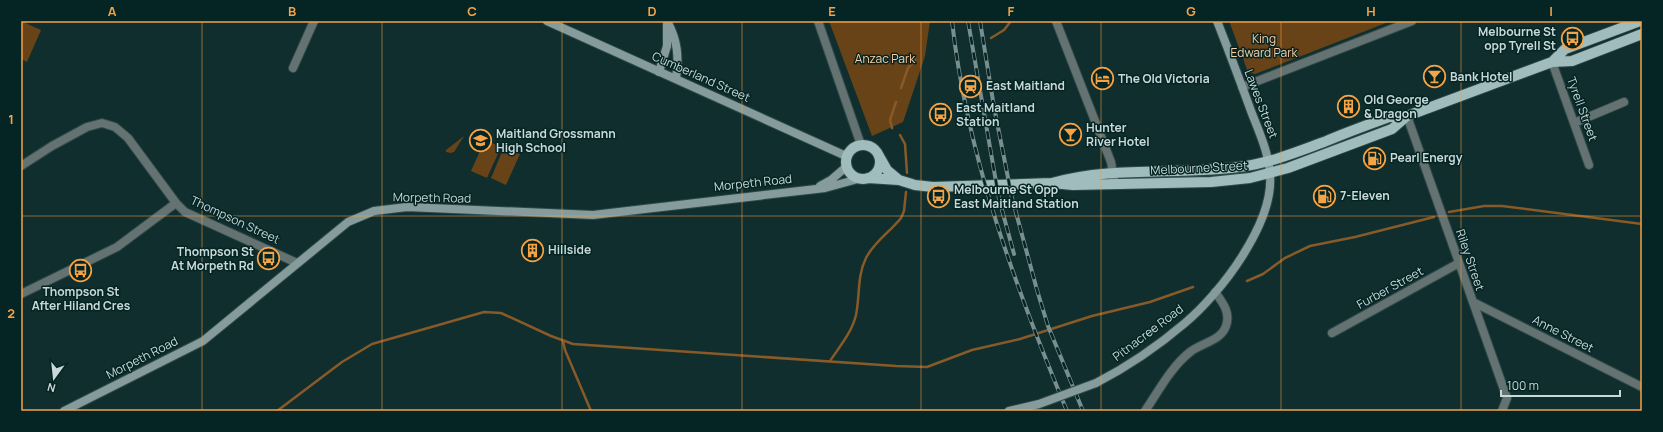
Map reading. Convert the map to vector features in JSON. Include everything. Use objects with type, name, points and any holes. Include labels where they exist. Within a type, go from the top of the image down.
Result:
[{"type":"main road","name":"Cumberland Street","points":[[547,21],[846,156]]},
{"type":"main road","points":[[659,72],[667,46],[667,21]]},
{"type":"main road","points":[[667,21],[677,46],[678,56],[676,79]]},
{"type":"main road","name":"Lawes Street","points":[[1217,21],[1266,152],[1270,174]]},
{"type":"main road","name":"Melbourne Street","points":[[1552,62],[1565,49],[1640,21]]},
{"type":"main road","name":"Melbourne Street","points":[[1052,183],[1072,177],[1113,173],[1224,168],[1246,166],[1268,161],[1389,117],[1407,116],[1552,62],[1572,61],[1642,34]]},
{"type":"main road","name":"Melbourne Street","points":[[863,179],[899,180],[915,185],[933,187],[1052,183],[1073,185],[1115,185],[1217,181],[1250,178],[1270,174],[1392,129],[1407,116]]},
{"type":"main road","points":[[879,156],[880,163],[878,171],[863,179],[851,174],[846,167],[846,156],[852,148],[861,145],[872,148],[879,156],[888,170],[899,180]]},
{"type":"main road","name":"Morpeth Road","points":[[811,189],[831,180],[846,167]]},
{"type":"main road","name":"Pitnacree Road","points":[[1009,411],[1039,404],[1096,383],[1146,352],[1186,322],[1215,292],[1243,255],[1256,233],[1264,216],[1269,199],[1270,174]]},
{"type":"main road","name":"Morpeth Road","points":[[64,411],[203,340],[348,222],[374,211],[407,208],[593,215],[837,186],[863,179]]},
{"type":"street","points":[[293,68],[314,21]]},
{"type":"street","points":[[818,21],[861,145]]},
{"type":"street","points":[[1056,21],[1108,156],[1115,185]]},
{"type":"street","points":[[1242,87],[1412,21]]},
{"type":"street","name":"Tyrell Street","points":[[1552,62],[1589,165]]},
{"type":"street","points":[[1574,123],[1624,102]]},
{"type":"street","name":"Riley Street","points":[[1407,116],[1507,398],[1502,411]]},
{"type":"street","points":[[21,166],[52,146],[87,127],[102,123],[115,127],[128,138],[176,203]]},
{"type":"street","name":"Thompson Street","points":[[21,294],[117,247],[176,203],[185,212],[297,263]]},
{"type":"street","name":"Furber Street","points":[[1332,333],[1459,263]]},
{"type":"street","points":[[1145,411],[1181,361],[1196,347],[1214,339],[1224,330],[1228,317],[1225,307],[1215,292]]},
{"type":"street","name":"Anne Street","points":[[1472,302],[1642,387]]},
{"type":"green space","points":[[21,21],[41,30],[27,62],[21,59]]},
{"type":"green space","name":"Anzac Park","points":[[829,21],[930,21],[925,56],[903,122],[872,136]]},
{"type":"green space","name":"King Edward Park","points":[[1229,21],[1391,21],[1255,74],[1248,72]]},
{"type":"green space","points":[[464,136],[454,152],[446,152],[446,150]]},
{"type":"green space","points":[[485,140],[501,147],[487,178],[471,171]]},
{"type":"green space","points":[[504,147],[520,154],[506,185],[491,178]]},
{"type":"waterway","points":[[991,38],[1004,30],[1011,21]]},
{"type":"waterway","points":[[901,88],[908,68],[915,60]]},
{"type":"waterway","points":[[892,128],[890,120],[896,102]]},
{"type":"waterway","points":[[900,135],[905,144],[907,173]]},
{"type":"waterway","points":[[830,361],[852,327],[856,315],[861,272],[866,258],[873,247],[901,218],[904,211],[906,192]]},
{"type":"waterway","points":[[1449,212],[1484,206],[1502,206],[1642,224]]},
{"type":"waterway","points":[[1247,281],[1263,274],[1285,258],[1310,246],[1355,237],[1434,217]]},
{"type":"waterway","points":[[277,411],[342,362],[372,344],[484,312],[501,313],[551,336],[573,344],[927,367],[972,350],[1020,339],[1092,316],[1150,302],[1193,287]]},
{"type":"waterway","points":[[563,341],[565,350],[591,411]]},
{"type":"railway","points":[[952,21],[959,71],[981,171],[1029,316],[1067,411]]},
{"type":"railway","points":[[968,21],[999,199],[1014,254]]},
{"type":"railway","points":[[980,21],[994,107],[1012,198],[1048,326],[1083,411]]},
{"type":"place","name":"Melbourne St opp Tyrell St","points":[[1572,39]]},
{"type":"place","name":"Bank Hotel","points":[[1435,77]]},
{"type":"place","name":"The Old Victoria","points":[[1103,79]]},
{"type":"place","name":"East Maitland","points":[[971,86]]},
{"type":"place","name":"Old George & Dragon","points":[[1349,107]]},
{"type":"place","name":"East Maitland Station","points":[[941,115]]},
{"type":"place","name":"Hunter River Hotel","points":[[1070,135]]},
{"type":"place","name":"Maitland Grossmann High School","points":[[480,141]]},
{"type":"place","name":"Pearl Energy","points":[[1374,158]]},
{"type":"place","name":"7-Eleven","points":[[1324,196]]},
{"type":"place","name":"Melbourne St Opp East Maitland Station","points":[[938,197]]},
{"type":"place","name":"Hillside","points":[[532,250]]},
{"type":"place","name":"Thompson St At Morpeth Rd","points":[[269,259]]},
{"type":"place","name":"Thompson St After Hiland Cres","points":[[81,271]]}]
